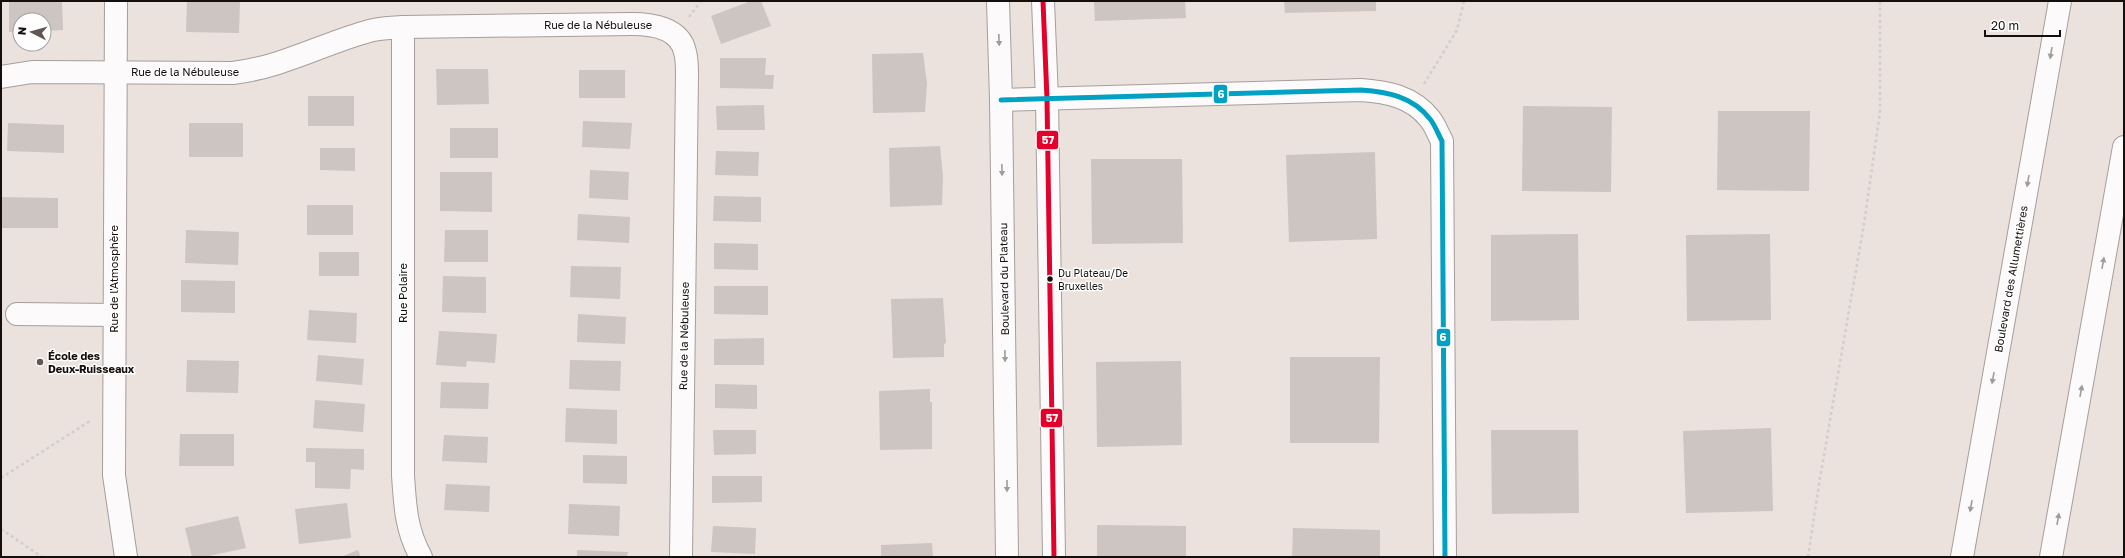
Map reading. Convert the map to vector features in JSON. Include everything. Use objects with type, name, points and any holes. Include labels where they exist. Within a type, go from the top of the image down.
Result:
[{"type":"main road","name":"Rue de l'Atmosphère","points":[[116,1],[113,410],[114,475],[126,557]]},
{"type":"main road","name":"Boulevard du Plateau","points":[[998,1],[1001,100],[1007,557]]},
{"type":"main road","points":[[1043,1],[1047,99],[1054,557]]},
{"type":"main road","name":"Boulevard des Allumettières","points":[[1962,557],[2060,1]]},
{"type":"main road","name":"Rue de la Nébuleuse","points":[[1,77],[32,72],[233,73],[280,64],[368,31],[403,27],[655,24],[676,35],[685,51],[687,74],[681,557]]},
{"type":"main road","name":"Rue Polaire","points":[[403,27],[403,476],[405,509],[411,540],[421,557]]},
{"type":"main road","points":[[1001,100],[1360,90],[1390,92],[1412,103],[1430,119],[1442,141],[1445,557]]},
{"type":"main road","points":[[2051,557],[2124,147]]},
{"type":"main road","points":[[17,314],[114,314]]},
{"type":"path","points":[[1412,103],[1457,30],[1464,1]]},
{"type":"path","points":[[1808,557],[1820,478],[1864,224],[1880,112],[1880,1]]},
{"type":"path","points":[[1,478],[82,425],[113,410]]},
{"type":"path","points":[[1,529],[42,557]]},
{"type":"building","points":[[9,1],[62,1],[63,30],[52,31],[52,12],[12,12],[12,32],[9,32]]},
{"type":"building","points":[[187,1],[240,1],[239,33],[186,32]]},
{"type":"building","points":[[751,1],[761,1],[771,26],[721,44],[711,16]]},
{"type":"building","points":[[1094,1],[1185,1],[1186,18],[1095,21]]},
{"type":"building","points":[[1284,1],[1376,1],[1376,11],[1285,13]]},
{"type":"building","points":[[923,53],[927,83],[925,112],[873,113],[872,54]]},
{"type":"building","points":[[720,58],[766,58],[765,75],[774,75],[773,89],[720,88]]},
{"type":"building","points":[[436,69],[488,69],[489,104],[437,105]]},
{"type":"building","points":[[579,70],[625,70],[625,98],[579,98]]},
{"type":"building","points":[[308,96],[354,96],[354,126],[308,126]]},
{"type":"building","points":[[764,105],[765,130],[717,130],[716,106]]},
{"type":"building","points":[[1523,106],[1612,107],[1611,192],[1522,191]]},
{"type":"building","points":[[1718,111],[1810,111],[1809,191],[1717,190]]},
{"type":"building","points":[[583,121],[632,123],[630,149],[582,147]]},
{"type":"building","points":[[8,123],[64,125],[64,153],[7,151]]},
{"type":"building","points":[[189,123],[243,123],[243,157],[189,157]]},
{"type":"building","points":[[450,128],[498,128],[498,158],[450,158]]},
{"type":"building","points":[[940,146],[943,176],[942,205],[890,207],[889,148]]},
{"type":"building","points":[[320,148],[355,148],[355,171],[320,170]]},
{"type":"building","points":[[716,151],[759,152],[758,176],[715,175]]},
{"type":"building","points":[[1375,152],[1377,239],[1289,242],[1286,155]]},
{"type":"building","points":[[1091,159],[1182,159],[1183,243],[1092,244]]},
{"type":"building","points":[[590,170],[629,172],[628,200],[589,198]]},
{"type":"building","points":[[440,172],[492,172],[492,212],[440,211]]},
{"type":"building","points":[[714,196],[761,197],[761,222],[713,221]]},
{"type":"building","points":[[1,197],[58,198],[58,228],[1,228]]},
{"type":"building","points":[[307,205],[353,205],[353,235],[307,235]]},
{"type":"building","points":[[578,214],[630,217],[629,243],[577,240]]},
{"type":"building","points":[[186,230],[239,232],[238,265],[185,263]]},
{"type":"building","points":[[445,230],[488,230],[488,262],[444,262]]},
{"type":"building","points":[[1578,234],[1579,320],[1491,321],[1491,235]]},
{"type":"building","points":[[1770,234],[1771,320],[1687,321],[1686,235]]},
{"type":"building","points":[[714,243],[758,244],[758,270],[714,269]]},
{"type":"building","points":[[319,252],[359,252],[359,276],[319,276]]},
{"type":"building","points":[[571,266],[621,267],[620,299],[570,297]]},
{"type":"building","points":[[443,276],[486,277],[486,313],[442,312]]},
{"type":"building","points":[[181,280],[235,281],[235,313],[181,312]]},
{"type":"building","points":[[714,286],[768,286],[768,315],[714,314]]},
{"type":"building","points":[[943,298],[946,343],[944,344],[944,357],[893,358],[891,299]]},
{"type":"building","points":[[309,310],[357,313],[356,343],[307,340]]},
{"type":"building","points":[[578,314],[626,317],[625,344],[577,342]]},
{"type":"building","points":[[439,331],[497,334],[495,363],[467,361],[466,367],[436,365]]},
{"type":"building","points":[[764,338],[764,365],[714,365],[714,339]]},
{"type":"building","points":[[318,355],[364,359],[362,385],[316,381]]},
{"type":"building","points":[[1290,357],[1380,357],[1379,443],[1290,443]]},
{"type":"building","points":[[187,360],[239,361],[238,393],[186,392]]},
{"type":"building","points":[[570,360],[621,361],[620,391],[569,389]]},
{"type":"building","points":[[1181,361],[1182,445],[1097,447],[1096,362]]},
{"type":"building","points":[[441,382],[489,383],[488,409],[440,408]]},
{"type":"building","points":[[715,384],[757,385],[757,409],[715,408]]},
{"type":"building","points":[[930,389],[930,402],[932,402],[932,449],[880,450],[879,391]]},
{"type":"building","points":[[315,400],[365,404],[363,432],[313,428]]},
{"type":"building","points":[[566,408],[617,410],[617,444],[565,442]]},
{"type":"building","points":[[1771,428],[1773,511],[1686,513],[1683,431]]},
{"type":"building","points":[[713,430],[756,430],[756,454],[714,455]]},
{"type":"building","points":[[1491,430],[1578,430],[1579,513],[1492,514]]},
{"type":"building","points":[[180,434],[234,434],[234,466],[179,466]]},
{"type":"building","points":[[444,435],[488,437],[487,463],[442,461]]},
{"type":"building","points":[[306,448],[364,449],[364,470],[351,469],[350,489],[315,488],[315,462],[306,462]]},
{"type":"building","points":[[583,455],[627,456],[627,484],[583,483]]},
{"type":"building","points":[[712,476],[762,476],[762,502],[712,503]]},
{"type":"building","points":[[446,484],[490,486],[489,512],[444,510]]},
{"type":"building","points":[[347,503],[351,538],[299,544],[295,509]]},
{"type":"building","points":[[569,504],[620,506],[619,536],[568,534]]},
{"type":"building","points":[[238,516],[246,548],[204,557],[192,557],[185,528]]},
{"type":"building","points":[[1097,525],[1186,526],[1186,557],[1097,557]]},
{"type":"building","points":[[713,526],[756,528],[755,554],[711,552]]},
{"type":"building","points":[[1293,528],[1380,530],[1380,557],[1292,557]]},
{"type":"building","points":[[932,543],[933,557],[881,557],[881,545]]},
{"type":"building","points":[[358,550],[361,557],[341,557]]},
{"type":"building","points":[[577,550],[628,552],[627,557],[577,557]]},
{"type":"transit line","name":"57","points":[[1043,1],[1047,99],[1054,557]]},
{"type":"transit line","name":"6","points":[[1001,100],[1361,90],[1390,94],[1407,100],[1423,111],[1432,121],[1442,141],[1445,557]]},
{"type":"place","name":"Du Plateau/De Bruxelles","points":[[1050,279]]},
{"type":"place","name":"École des Deux-Ruisseaux","points":[[40,362]]}]
